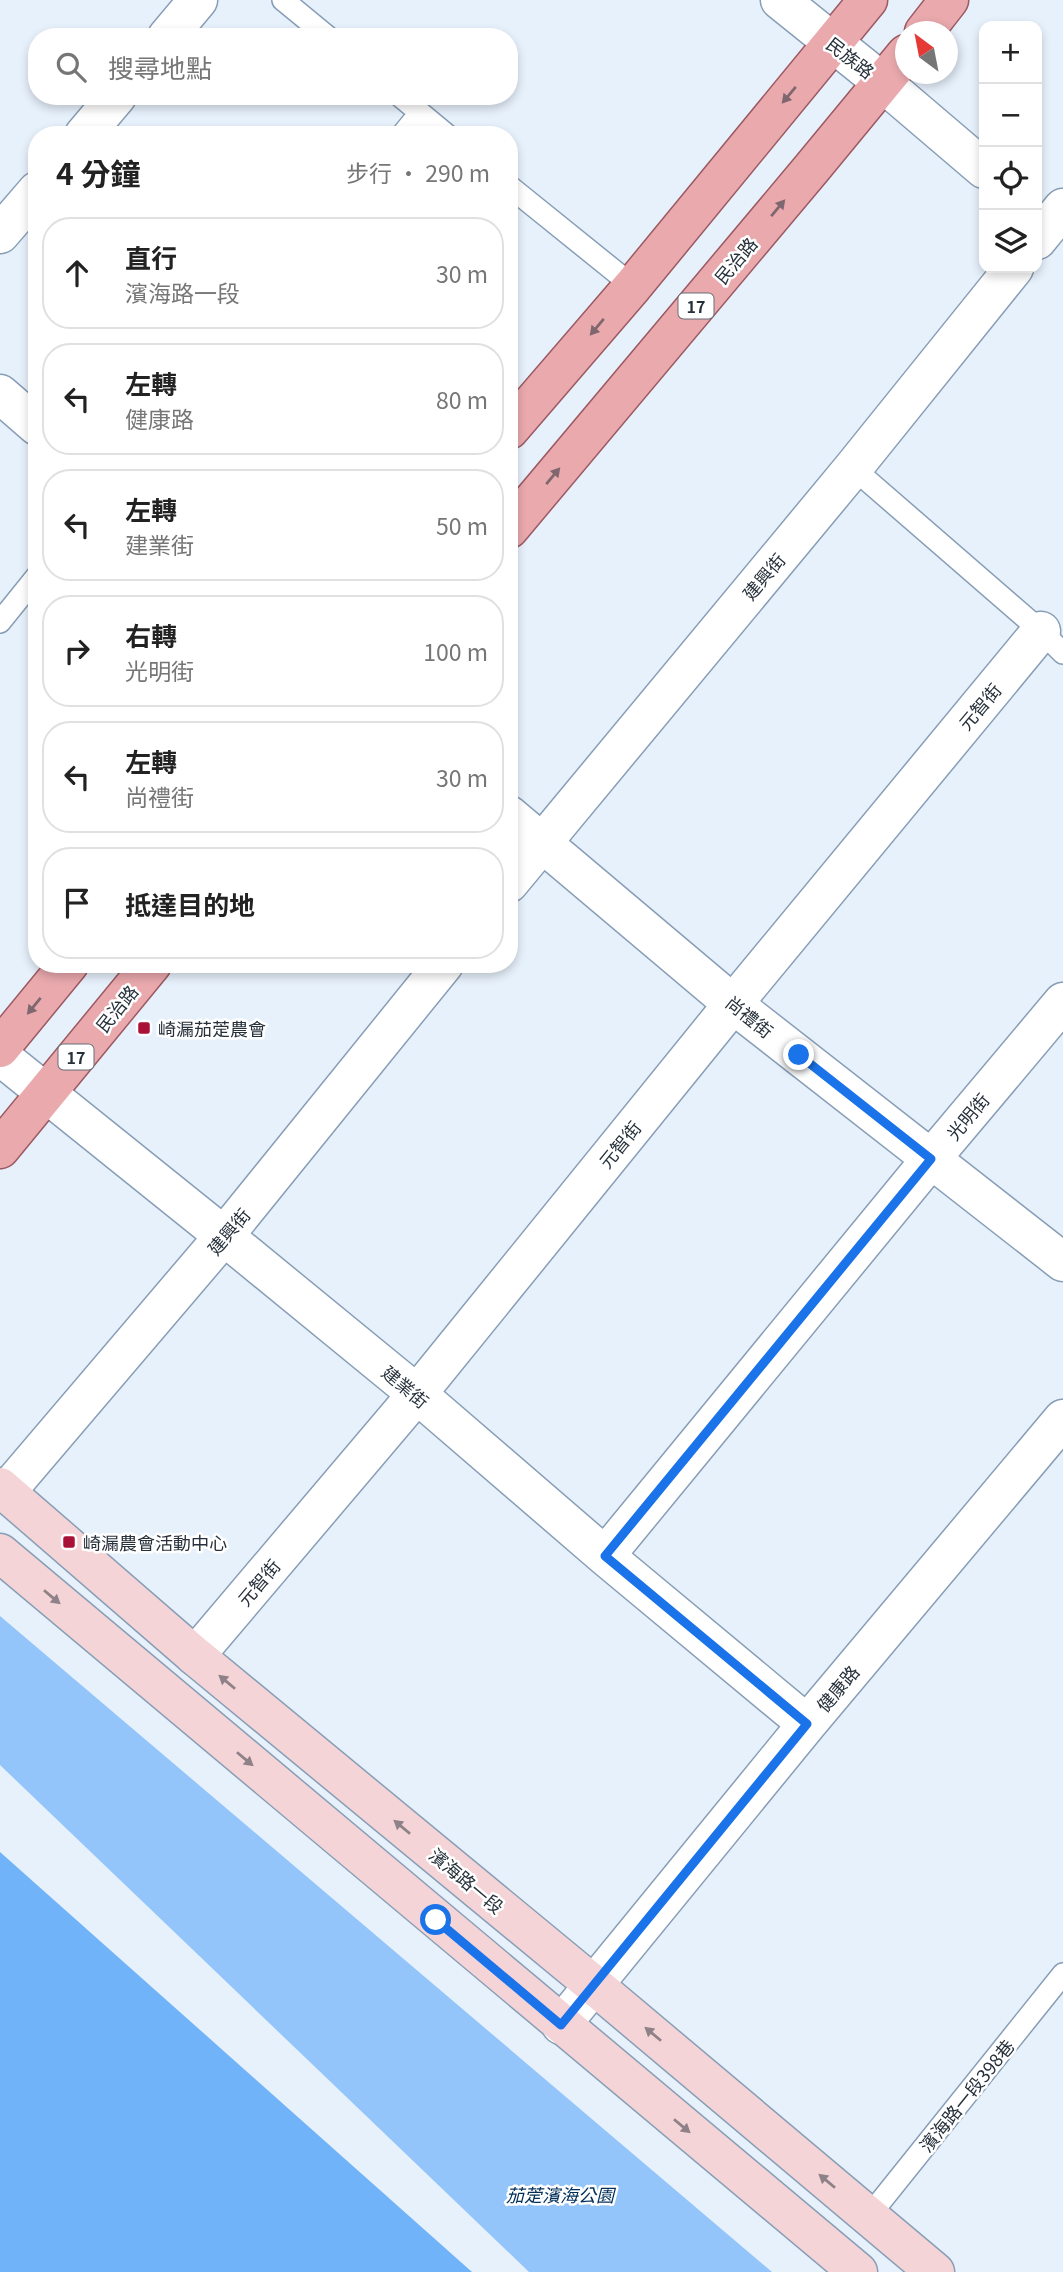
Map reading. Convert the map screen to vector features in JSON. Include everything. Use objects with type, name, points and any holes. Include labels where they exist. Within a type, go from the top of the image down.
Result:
[{"type":"main road","points":[[518,420],[633,286],[869,0]]},
{"type":"main road","points":[[933,21],[949,0]]},
{"type":"main road","name":"民治路","points":[[518,518],[894,68]]},
{"type":"main road","points":[[0,1048],[62,973]]},
{"type":"main road","name":"民治路","points":[[0,1149],[145,973]]},
{"type":"street","points":[[175,28],[198,0]]},
{"type":"street","name":"民族路","points":[[780,0],[832,43],[894,68],[979,163]]},
{"type":"street","points":[[92,126],[109,105]]},
{"type":"street","points":[[0,234],[28,201]]},
{"type":"street","name":"建興街","points":[[518,872],[853,468],[1010,273]]},
{"type":"street","points":[[0,394],[28,418]]},
{"type":"street","name":"元智街","points":[[195,1656],[417,1394],[733,1003],[1052,642]]},
{"type":"street","name":"尚禮街","points":[[518,822],[733,1003],[1063,1262]]},
{"type":"street","name":"建興街","points":[[3,1489],[224,1236],[436,973]]},
{"type":"street","name":"光明街","points":[[605,1556],[1063,1002]]},
{"type":"street","name":"建業街","points":[[0,1056],[417,1394],[605,1556],[807,1724]]},
{"type":"street","name":"健康路","points":[[561,2025],[807,1724],[1063,1419]]},
{"type":"street","name":"濱海路一段","points":[[3,1489],[195,1656],[595,1986],[935,2272]]},
{"type":"street","points":[[0,1553],[858,2272]]},
{"type":"lane","points":[[283,0],[317,28]]},
{"type":"lane","points":[[411,105],[436,126]]},
{"type":"lane","points":[[409,126],[420,113]]},
{"type":"lane","points":[[518,193],[633,286]]},
{"type":"lane","points":[[853,468],[1052,642]]},
{"type":"lane","points":[[0,622],[28,587]]},
{"type":"lane","name":"濱海路一段398巷","points":[[869,2216],[1063,1975]]},
{"type":"green space","name":"茄萣濱海公園","points":[[0,1616],[772,2272],[529,2272],[0,1765]]},
{"type":"shaded area","points":[[0,1852],[472,2272],[0,2272]]},
{"type":"place","name":"崎漏茄萣農會","points":[[144,1028]]},
{"type":"place","name":"崎漏農會活動中心","points":[[69,1542]]},
{"type":"route","points":[[436,1920],[561,2025],[807,1724],[605,1556],[931,1159],[799,1055]]}]
